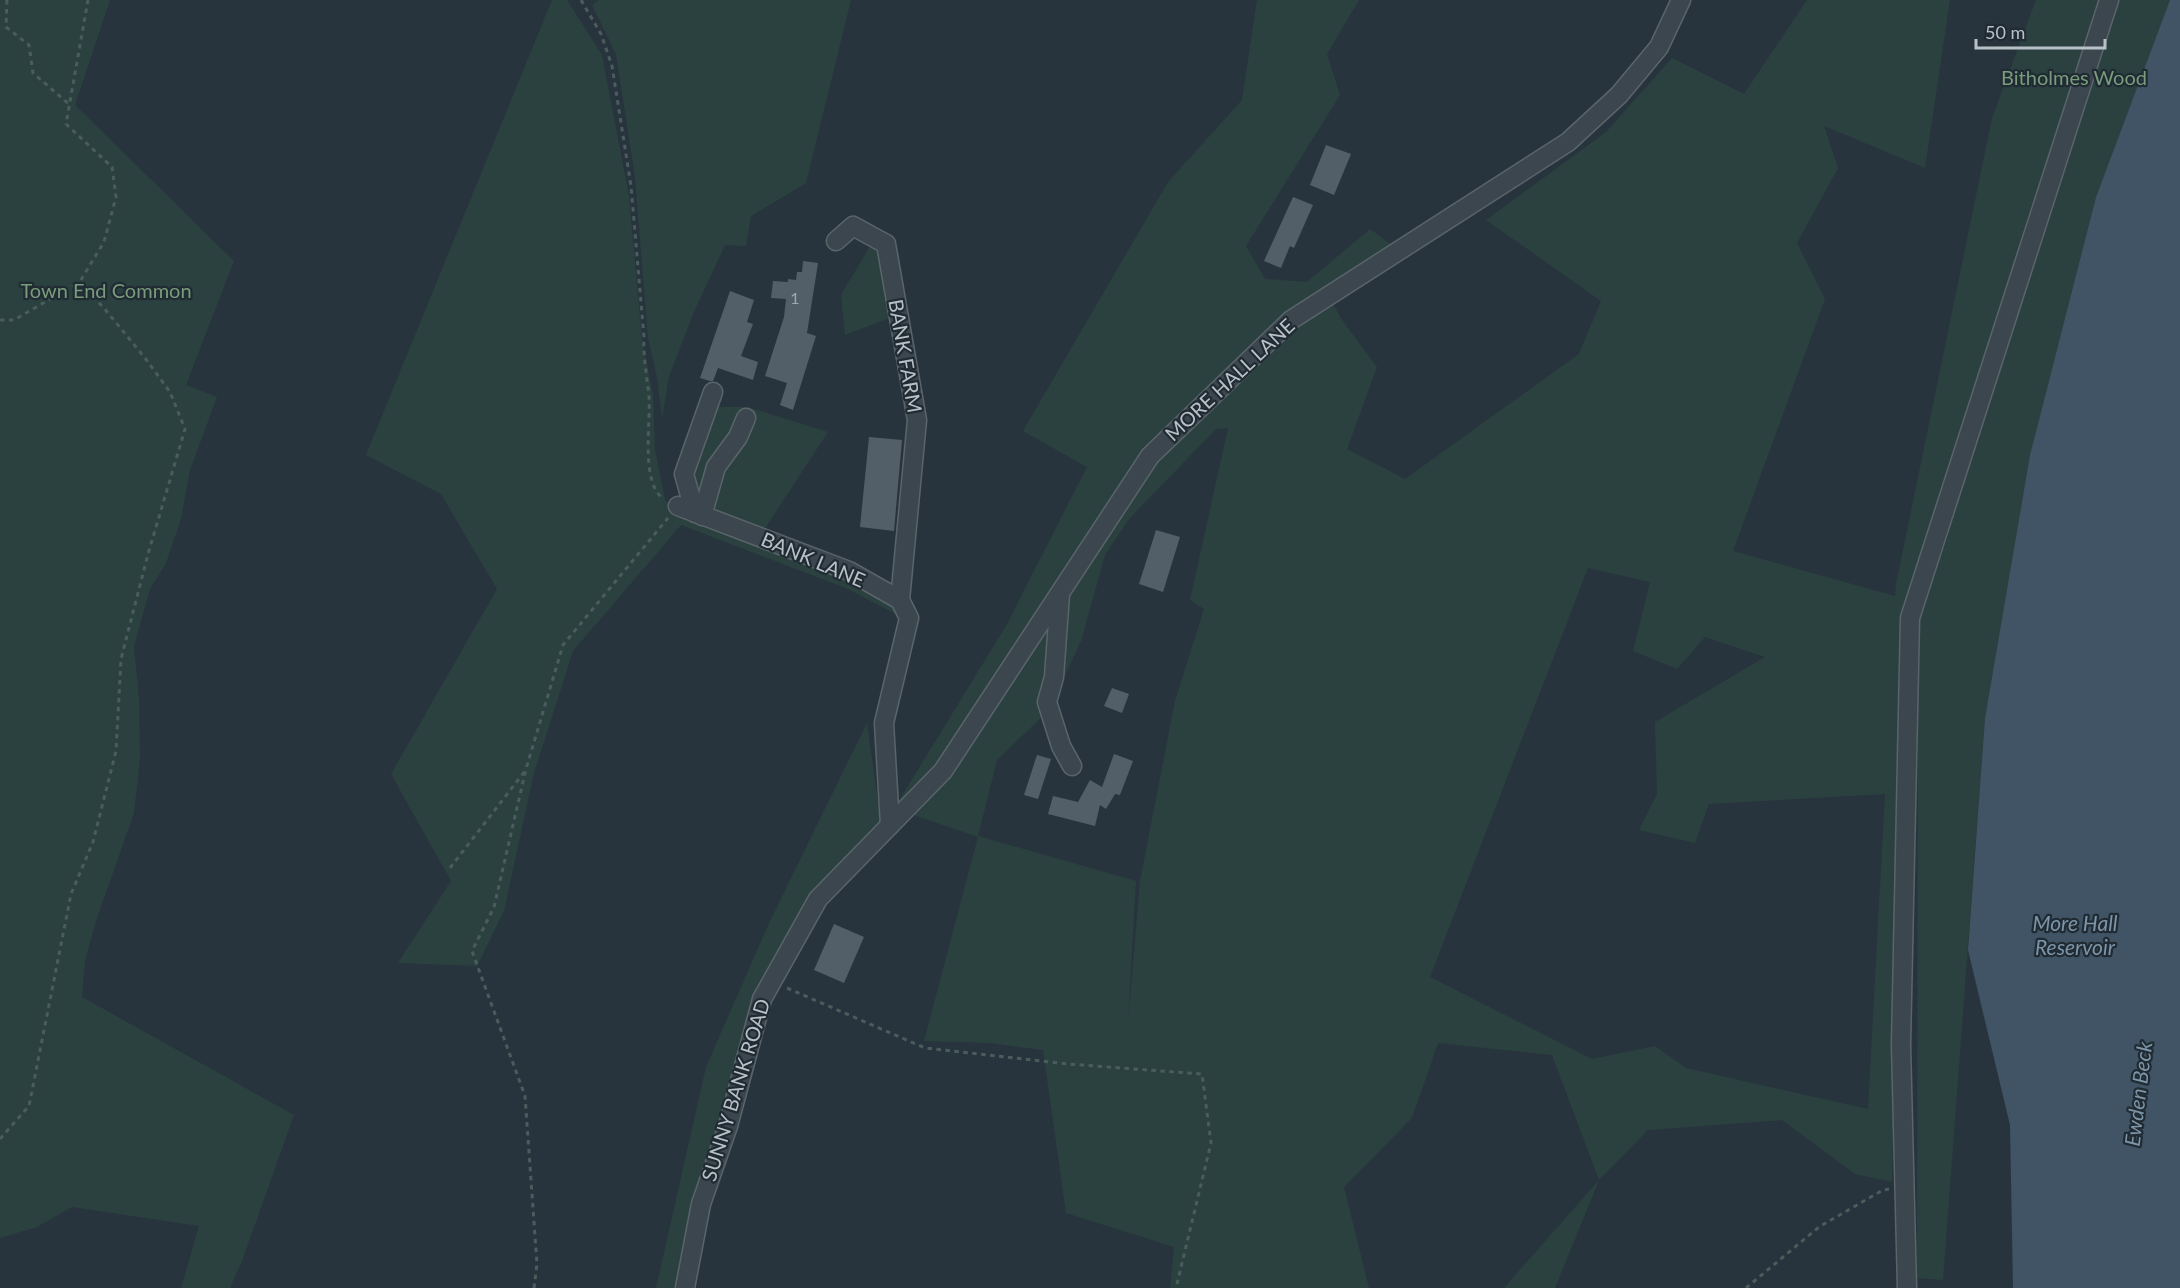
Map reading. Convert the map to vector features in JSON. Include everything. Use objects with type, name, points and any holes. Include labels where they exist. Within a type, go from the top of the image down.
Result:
[{"type":"street","name":"MORE HALL LANE","points":[[890,825],[943,771],[1150,456],[1291,320],[1568,142],[1618,95],[1659,47],[1681,0]]},
{"type":"street","points":[[1907,1288],[1901,1045],[1910,618],[2109,0]]},
{"type":"street","name":"BANK FARM","points":[[836,242],[853,226],[886,244],[917,420],[900,600]]},
{"type":"street","points":[[699,514],[684,474],[713,392]]},
{"type":"street","points":[[699,514],[717,467],[738,436],[746,418]]},
{"type":"street","name":"BANK LANE","points":[[678,506],[849,571],[900,600]]},
{"type":"street","points":[[1060,593],[1054,677],[1047,702],[1061,746],[1071,766]]},
{"type":"street","points":[[890,825],[884,723],[909,618],[900,600]]},
{"type":"street","name":"SUNNY BANK ROAD","points":[[685,1288],[701,1204],[728,1126],[762,999],[818,898],[890,825]]},
{"type":"path","points":[[7,0],[6,27],[29,45],[33,73],[69,105]]},
{"type":"path","points":[[0,320],[14,320],[79,283],[104,242],[116,197],[112,167],[66,124],[88,0]]},
{"type":"path","points":[[534,1288],[537,1264],[525,1096],[472,951],[494,907],[526,769],[563,645],[678,506],[661,498],[656,491],[650,472],[649,397],[643,357],[644,337],[632,186],[609,53],[581,0]]},
{"type":"path","points":[[0,1139],[29,1106],[71,894],[93,842],[116,752],[121,659],[184,429],[170,392],[104,308],[79,283]]},
{"type":"path","points":[[450,868],[526,769]]},
{"type":"path","points":[[772,981],[925,1048],[1068,1064],[1202,1074],[1210,1143],[1176,1288]]},
{"type":"path","points":[[1746,1288],[1819,1227],[1883,1190],[1903,1188]]},
{"type":"green space","name":"Town End Common","points":[[0,0],[110,0],[75,105],[234,261],[186,385],[217,397],[190,470],[181,519],[166,563],[150,589],[134,646],[139,698],[140,758],[134,813],[96,921],[85,961],[82,997],[294,1115],[242,1261],[230,1288],[181,1288],[199,1226],[72,1207],[37,1227],[0,1238]]},
{"type":"green space","points":[[552,0],[567,0],[602,55],[629,196],[642,339],[653,395],[655,449],[665,500],[678,509],[847,574],[895,601],[905,619],[848,589],[681,525],[573,651],[534,773],[504,911],[477,966],[398,963],[451,881],[391,774],[497,589],[441,494],[366,455]]},
{"type":"green space","points":[[599,0],[851,0],[806,183],[751,216],[746,246],[725,245],[694,312],[669,376],[662,419],[657,377],[648,338],[635,177],[616,54],[592,5]]},
{"type":"green space","points":[[1257,0],[1359,0],[1327,54],[1340,95],[1246,246],[1265,279],[1307,282],[1370,229],[1393,246],[1144,453],[936,769],[895,807],[1006,626],[1087,467],[1023,431],[1168,182],[1242,100]]},
{"type":"green space","name":"Bitholmes Wood","points":[[1807,0],[1950,0],[1925,168],[1824,126],[1838,168],[1797,243],[1825,299],[1733,551],[1895,596],[1992,118],[2036,0],[2170,0],[2096,197],[2030,455],[1985,718],[1943,1280],[1917,1278],[1918,621],[1949,533],[1923,557],[1902,617],[1892,1182],[1855,1174],[1782,1120],[1648,1130],[1599,1180],[1552,1055],[1438,1043],[1412,1118],[1344,1187],[1369,1288],[1170,1288],[1174,1247],[1066,1213],[1043,1050],[990,1043],[924,1041],[978,837],[911,814],[1154,459],[1293,325],[1332,302],[1342,320],[1377,367],[1347,449],[1405,479],[1579,354],[1601,301],[1486,220],[1606,132],[1672,58],[1744,94]],"holes":[[[1228,428],[1190,600],[1204,609],[1175,701],[1140,881],[1128,1022],[1136,881],[978,836],[997,760],[1049,710],[1081,641],[1105,555],[1129,519],[1216,429]],[[1588,568],[1650,582],[1633,651],[1677,669],[1705,637],[1765,657],[1655,722],[1657,794],[1639,830],[1695,843],[1709,804],[1885,794],[1868,1109],[1686,1068],[1655,1046],[1592,1059],[1430,977]]]},
{"type":"green space","points":[[878,233],[897,315],[845,335],[841,295]]},
{"type":"green space","points":[[714,407],[748,407],[828,432],[762,533],[679,502]]},
{"type":"green space","points":[[867,723],[881,824],[811,897],[762,999],[694,1202],[676,1288],[656,1288],[706,1067],[769,923]]},
{"type":"green space","points":[[1599,1180],[1555,1288],[1504,1288]]},
{"type":"water","name":"More Hall Reservoir","points":[[2170,0],[2180,0],[2180,1288],[2013,1288],[2010,1125],[1968,950],[1985,718],[2030,455],[2096,197]]},
{"type":"building","points":[[1326,145],[1351,154],[1334,195],[1310,185]]},
{"type":"building","points":[[1293,197],[1313,205],[1294,248],[1290,246],[1281,268],[1264,261]]},
{"type":"building","points":[[803,261],[818,263],[807,333],[816,336],[793,410],[780,405],[787,383],[765,376],[784,317],[786,299],[771,298],[773,281],[796,280],[797,272],[802,272]]},
{"type":"building","points":[[730,291],[754,300],[747,322],[753,324],[741,356],[758,362],[753,380],[718,368],[713,381],[710,381],[700,378]]},
{"type":"building","points":[[869,437],[902,440],[894,531],[860,527]]},
{"type":"building","points":[[1156,530],[1180,537],[1163,592],[1139,584]]},
{"type":"building","points":[[1112,688],[1129,694],[1122,713],[1104,706]]},
{"type":"building","points":[[1114,754],[1133,761],[1120,795],[1115,794],[1106,809],[1100,805],[1095,826],[1048,814],[1053,796],[1078,802],[1090,780],[1102,787]]},
{"type":"building","points":[[1037,755],[1051,759],[1038,799],[1024,795]]},
{"type":"building","points":[[834,924],[864,937],[844,983],[814,970]]},
{"type":"water label","name":"Ewden Beck","points":[[2139,1094]]}]
